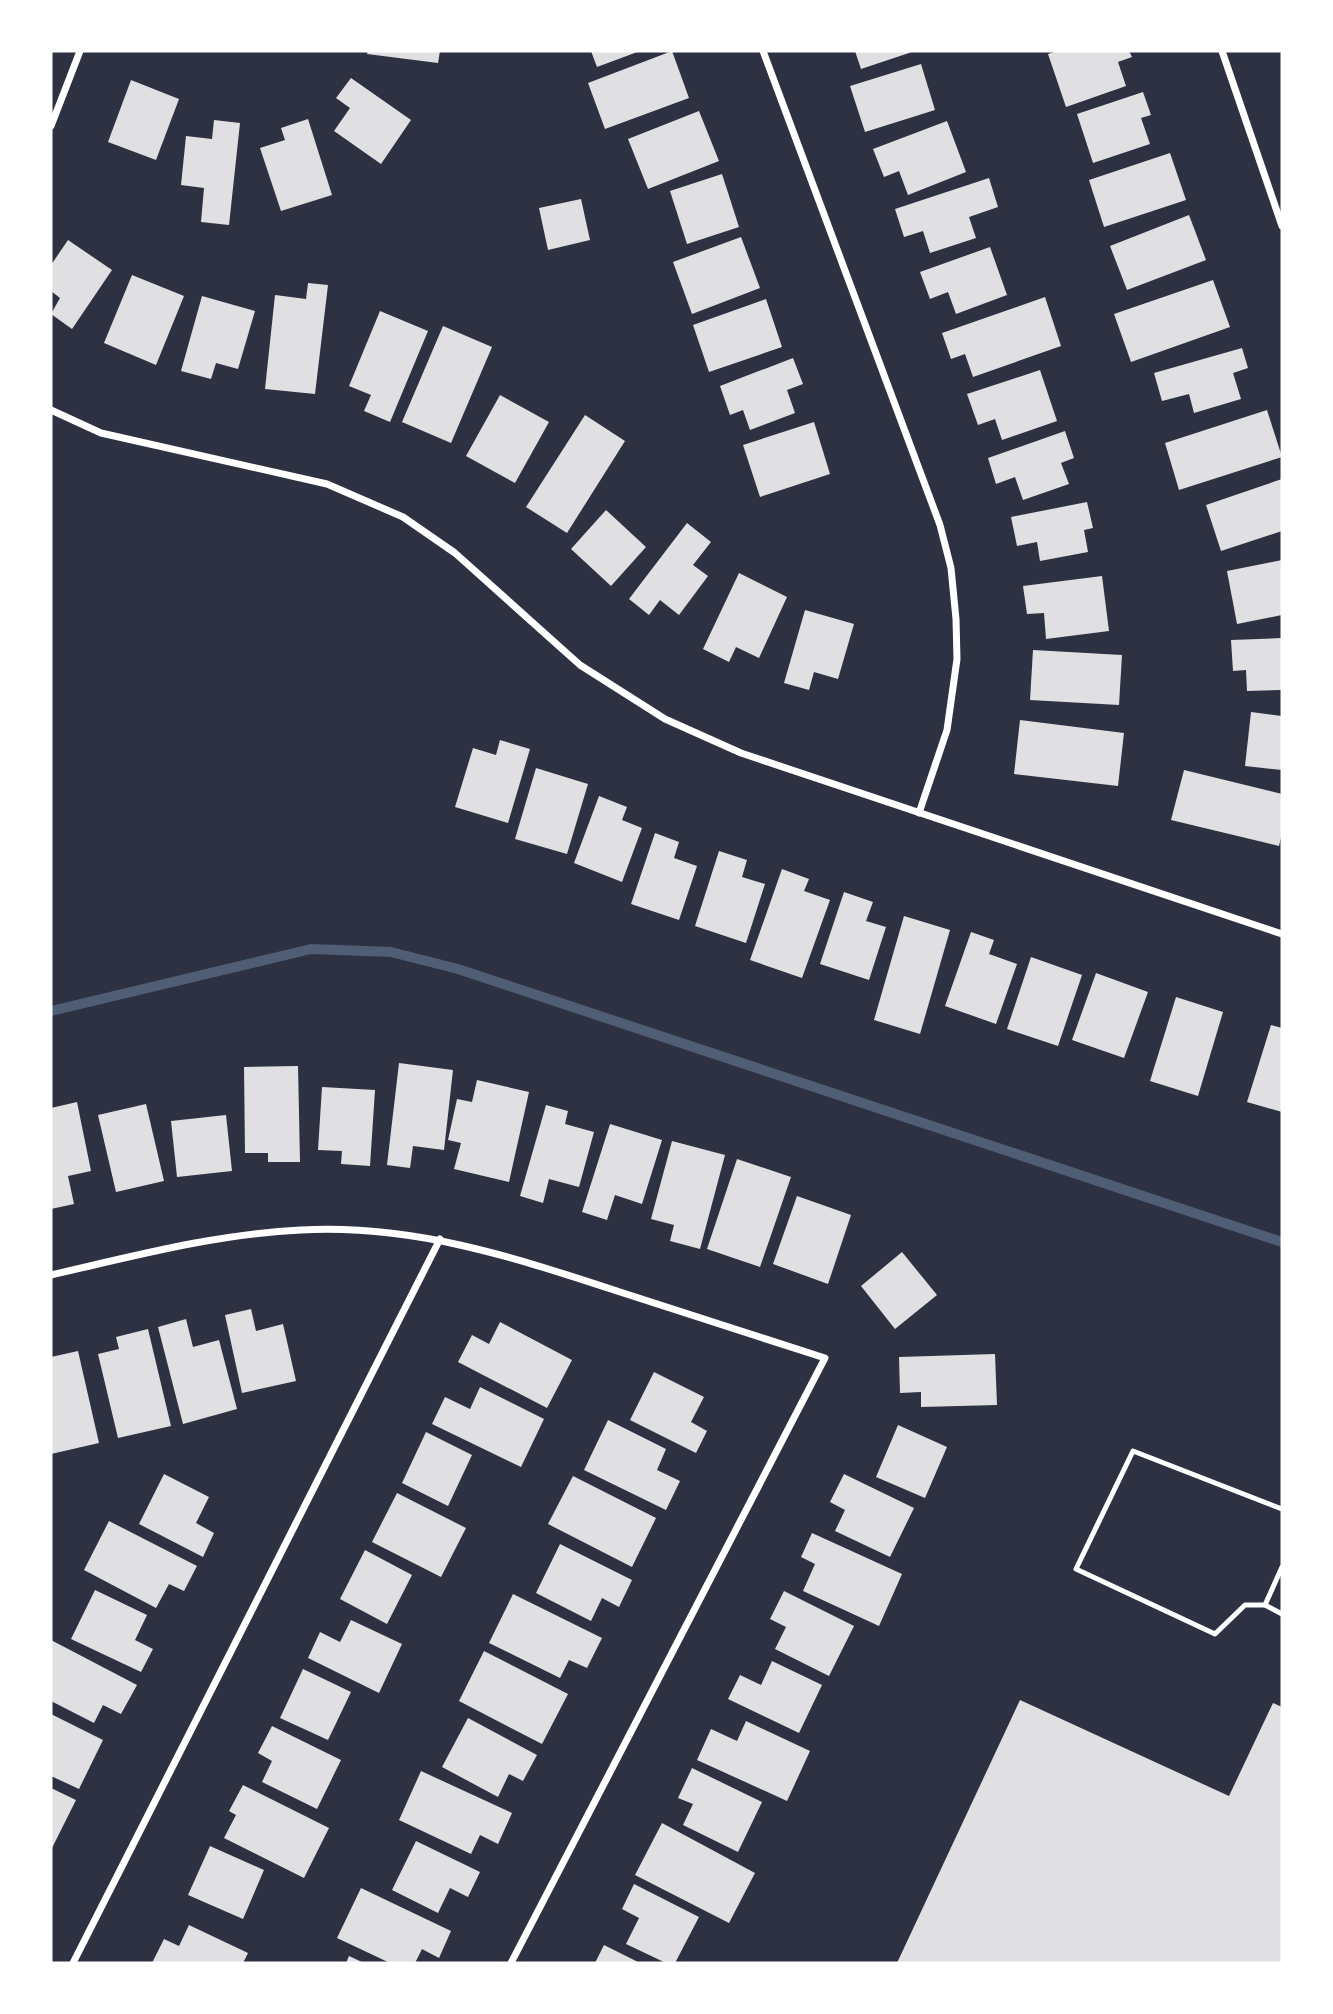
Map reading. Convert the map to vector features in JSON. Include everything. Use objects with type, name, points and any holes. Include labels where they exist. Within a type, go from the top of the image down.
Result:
[{"type":"street","points":[[51,126],[80,51]]},
{"type":"street","points":[[763,51],[940,524],[951,568],[957,659],[947,730],[919,813]]},
{"type":"street","points":[[1222,51],[1282,226]]},
{"type":"street","points":[[51,410],[101,433],[327,484],[402,517],[455,553],[580,665],[665,719],[741,753],[1282,934]]},
{"type":"street","points":[[51,1275],[165,1248],[233,1236],[303,1230],[359,1231],[440,1239],[511,1256],[825,1358],[511,1963]]},
{"type":"street","points":[[73,1963],[440,1239]]},
{"type":"lane","points":[[1282,1509],[1133,1451],[1076,1569],[1215,1634],[1245,1605],[1265,1605],[1282,1614]]},
{"type":"lane","points":[[1265,1605],[1282,1567]]},
{"type":"building","points":[[368,51],[440,51],[438,63],[367,54]]},
{"type":"building","points":[[591,51],[640,51],[597,67]]},
{"type":"building","points":[[672,51],[689,98],[605,129],[588,83]]},
{"type":"building","points":[[855,51],[915,51],[861,69]]},
{"type":"building","points":[[1057,51],[1129,51],[1132,57],[1118,62],[1126,86],[1066,107],[1048,54]]},
{"type":"building","points":[[921,64],[935,110],[865,132],[850,86]]},
{"type":"building","points":[[351,78],[411,120],[381,164],[334,131],[350,108],[336,98]]},
{"type":"building","points":[[131,80],[179,99],[156,160],[108,142]]},
{"type":"building","points":[[1143,92],[1151,115],[1141,118],[1150,144],[1093,163],[1077,114]]},
{"type":"building","points":[[699,111],[719,161],[648,189],[628,139]]},
{"type":"building","points":[[308,119],[332,195],[281,211],[260,148],[285,140],[281,128]]},
{"type":"building","points":[[214,120],[240,123],[229,225],[201,222],[204,188],[181,185],[186,136],[212,139]]},
{"type":"building","points":[[947,121],[966,172],[908,195],[899,171],[884,177],[873,149]]},
{"type":"building","points":[[1170,153],[1186,200],[1104,227],[1089,180]]},
{"type":"building","points":[[722,174],[739,227],[687,244],[670,191]]},
{"type":"building","points":[[989,178],[998,207],[969,217],[976,238],[930,253],[923,231],[904,237],[895,209]]},
{"type":"building","points":[[581,199],[590,240],[548,250],[539,208]]},
{"type":"building","points":[[1189,215],[1206,260],[1127,290],[1110,246]]},
{"type":"building","points":[[741,237],[760,288],[692,314],[673,262]]},
{"type":"building","points":[[68,240],[112,270],[72,329],[51,314],[60,298],[51,291],[51,265]]},
{"type":"building","points":[[990,247],[1007,295],[956,314],[948,292],[930,299],[920,272]]},
{"type":"building","points":[[132,275],[184,296],[156,365],[104,343]]},
{"type":"building","points":[[1213,280],[1230,327],[1131,362],[1114,314]]},
{"type":"building","points":[[308,283],[328,285],[315,394],[265,389],[275,295],[306,299]]},
{"type":"building","points":[[202,296],[255,311],[238,369],[216,363],[211,379],[181,371]]},
{"type":"building","points":[[1045,297],[1061,346],[973,377],[965,354],[951,359],[942,333]]},
{"type":"building","points":[[766,299],[782,347],[709,372],[693,325]]},
{"type":"building","points":[[380,311],[428,331],[390,422],[364,411],[371,395],[349,386]]},
{"type":"building","points":[[443,326],[492,347],[451,443],[402,422]]},
{"type":"building","points":[[1242,348],[1248,368],[1233,373],[1241,399],[1194,413],[1189,394],[1162,401],[1154,373]]},
{"type":"building","points":[[793,358],[803,384],[787,390],[795,413],[750,430],[743,410],[730,415],[720,386]]},
{"type":"building","points":[[1040,370],[1057,421],[1002,440],[995,419],[978,425],[967,394]]},
{"type":"building","points":[[500,395],[549,422],[515,483],[466,456]]},
{"type":"building","points":[[1267,410],[1282,457],[1179,490],[1165,443]]},
{"type":"building","points":[[585,415],[625,441],[567,533],[526,507]]},
{"type":"building","points":[[814,422],[830,474],[760,497],[743,445]]},
{"type":"building","points":[[1065,431],[1074,458],[1061,463],[1069,484],[1023,500],[1015,477],[996,484],[988,458]]},
{"type":"building","points":[[1282,479],[1282,531],[1221,551],[1206,505]]},
{"type":"building","points":[[1087,502],[1093,528],[1084,530],[1088,552],[1040,561],[1037,542],[1017,546],[1011,517]]},
{"type":"building","points":[[606,510],[646,547],[611,586],[571,549]]},
{"type":"building","points":[[687,523],[711,542],[693,565],[708,576],[679,615],[660,600],[649,615],[629,599]]},
{"type":"building","points":[[1282,560],[1282,615],[1237,624],[1227,571]]},
{"type":"building","points":[[739,573],[787,597],[759,658],[736,647],[729,662],[703,649]]},
{"type":"building","points":[[1102,576],[1109,631],[1046,639],[1044,613],[1027,614],[1023,586]]},
{"type":"building","points":[[805,610],[854,624],[838,679],[814,672],[809,690],[784,683]]},
{"type":"building","points":[[1282,638],[1282,690],[1247,691],[1246,670],[1233,671],[1231,640]]},
{"type":"building","points":[[1033,650],[1122,655],[1119,705],[1030,700]]},
{"type":"building","points":[[1251,712],[1282,716],[1282,770],[1245,766]]},
{"type":"building","points":[[1020,720],[1124,733],[1118,786],[1014,774]]},
{"type":"building","points":[[500,740],[530,749],[508,823],[455,807],[473,748],[496,755]]},
{"type":"building","points":[[536,768],[588,784],[567,854],[515,839]]},
{"type":"building","points":[[1184,770],[1282,794],[1282,833],[1279,846],[1171,820]]},
{"type":"building","points":[[599,796],[627,807],[622,820],[642,828],[622,882],[574,863]]},
{"type":"building","points":[[655,833],[679,842],[674,858],[697,866],[679,920],[631,904]]},
{"type":"building","points":[[719,851],[747,860],[742,877],[765,884],[746,943],[695,926]]},
{"type":"building","points":[[782,869],[809,879],[804,891],[830,900],[802,978],[750,960]]},
{"type":"building","points":[[844,892],[873,902],[866,921],[886,927],[869,980],[820,964]]},
{"type":"building","points":[[904,916],[950,930],[920,1034],[874,1020]]},
{"type":"building","points":[[971,932],[994,940],[989,954],[1017,964],[996,1024],[945,1006]]},
{"type":"building","points":[[1031,957],[1082,975],[1058,1046],[1007,1029]]},
{"type":"building","points":[[1096,973],[1148,992],[1124,1058],[1072,1040]]},
{"type":"building","points":[[1176,997],[1223,1012],[1198,1096],[1150,1081]]},
{"type":"building","points":[[1271,1025],[1282,1028],[1282,1112],[1247,1102]]},
{"type":"building","points":[[399,1063],[453,1070],[444,1150],[413,1146],[410,1168],[387,1165]]},
{"type":"building","points":[[298,1066],[300,1162],[268,1162],[268,1153],[245,1153],[244,1067]]},
{"type":"building","points":[[477,1080],[529,1092],[509,1182],[454,1169],[461,1143],[448,1140],[457,1099],[472,1102]]},
{"type":"building","points":[[322,1087],[375,1090],[370,1166],[341,1164],[342,1151],[318,1150]]},
{"type":"building","points":[[77,1102],[91,1171],[68,1176],[74,1204],[51,1209],[51,1108]]},
{"type":"building","points":[[146,1104],[164,1181],[116,1192],[98,1115]]},
{"type":"building","points":[[546,1105],[568,1111],[565,1124],[594,1132],[579,1187],[549,1179],[543,1203],[520,1196]]},
{"type":"building","points":[[226,1115],[232,1171],[177,1177],[171,1121]]},
{"type":"building","points":[[610,1124],[662,1140],[642,1204],[615,1195],[607,1220],[582,1212]]},
{"type":"building","points":[[672,1141],[725,1155],[700,1249],[670,1241],[674,1225],[651,1219]]},
{"type":"building","points":[[737,1159],[791,1177],[760,1267],[707,1249]]},
{"type":"building","points":[[797,1196],[851,1215],[828,1284],[773,1264]]},
{"type":"building","points":[[902,1252],[937,1295],[895,1329],[861,1286]]},
{"type":"building","points":[[251,1309],[256,1331],[283,1324],[296,1381],[242,1393],[225,1315]]},
{"type":"building","points":[[186,1319],[193,1347],[219,1340],[237,1409],[183,1424],[158,1327]]},
{"type":"building","points":[[500,1322],[572,1360],[547,1408],[458,1362],[472,1335],[489,1344]]},
{"type":"building","points":[[148,1329],[171,1426],[118,1438],[98,1354],[119,1349],[116,1337]]},
{"type":"building","points":[[78,1351],[99,1443],[51,1454],[51,1357]]},
{"type":"building","points":[[995,1354],[997,1405],[921,1407],[921,1392],[900,1393],[899,1357]]},
{"type":"building","points":[[654,1372],[704,1397],[691,1422],[707,1431],[696,1453],[630,1420]]},
{"type":"building","points":[[480,1387],[544,1419],[521,1467],[432,1424],[445,1397],[470,1409]]},
{"type":"building","points":[[608,1420],[666,1449],[657,1470],[680,1481],[666,1510],[584,1470]]},
{"type":"building","points":[[898,1425],[947,1447],[925,1498],[876,1477]]},
{"type":"building","points":[[426,1432],[472,1455],[448,1506],[402,1483]]},
{"type":"building","points":[[164,1474],[209,1497],[196,1523],[214,1533],[203,1557],[139,1524]]},
{"type":"building","points":[[844,1474],[914,1508],[890,1557],[835,1531],[845,1510],[830,1502]]},
{"type":"building","points":[[573,1476],[656,1518],[632,1567],[548,1524]]},
{"type":"building","points":[[397,1493],[466,1528],[441,1577],[372,1542]]},
{"type":"building","points":[[109,1521],[197,1566],[184,1591],[169,1584],[156,1608],[84,1570]]},
{"type":"building","points":[[812,1533],[902,1574],[879,1626],[803,1591],[815,1564],[801,1557]]},
{"type":"building","points":[[560,1544],[632,1580],[619,1607],[602,1598],[591,1621],[536,1593]]},
{"type":"building","points":[[365,1550],[412,1575],[387,1624],[340,1599]]},
{"type":"building","points":[[95,1590],[147,1615],[135,1640],[153,1649],[141,1672],[71,1639]]},
{"type":"building","points":[[784,1591],[854,1626],[829,1676],[775,1649],[786,1627],[770,1619]]},
{"type":"building","points":[[513,1594],[602,1638],[587,1668],[569,1660],[560,1678],[489,1643]]},
{"type":"building","points":[[351,1620],[402,1644],[379,1693],[308,1658],[320,1632],[340,1642]]},
{"type":"building","points":[[51,1640],[137,1685],[121,1714],[103,1705],[94,1723],[51,1701]]},
{"type":"building","points":[[484,1651],[568,1694],[542,1744],[459,1701]]},
{"type":"building","points":[[772,1661],[822,1685],[799,1733],[728,1699],[740,1675],[761,1685]]},
{"type":"building","points":[[303,1669],[351,1692],[328,1740],[280,1718]]},
{"type":"building","points":[[1020,1700],[1229,1796],[1273,1703],[1282,1707],[1282,1963],[897,1963]]},
{"type":"building","points":[[51,1714],[103,1740],[79,1789],[51,1776]]},
{"type":"building","points":[[468,1718],[537,1755],[523,1781],[509,1774],[498,1797],[442,1767]]},
{"type":"building","points":[[746,1721],[810,1751],[787,1801],[697,1760],[711,1729],[737,1741]]},
{"type":"building","points":[[272,1726],[341,1760],[317,1809],[262,1782],[272,1761],[258,1753]]},
{"type":"building","points":[[692,1768],[762,1802],[738,1852],[683,1825],[693,1804],[678,1798]]},
{"type":"building","points":[[421,1771],[512,1813],[498,1844],[480,1835],[471,1854],[399,1820]]},
{"type":"building","points":[[243,1785],[329,1828],[304,1878],[224,1838],[236,1815],[229,1811]]},
{"type":"building","points":[[51,1788],[76,1800],[51,1850]]},
{"type":"building","points":[[662,1823],[755,1873],[729,1923],[635,1875]]},
{"type":"building","points":[[416,1841],[480,1872],[468,1897],[450,1888],[438,1913],[392,1890]]},
{"type":"building","points":[[210,1846],[264,1870],[243,1919],[188,1895]]},
{"type":"building","points":[[634,1884],[699,1917],[675,1963],[666,1963],[626,1944],[639,1918],[622,1909]]},
{"type":"building","points":[[361,1888],[451,1931],[439,1958],[422,1949],[415,1963],[390,1963],[337,1938]]},
{"type":"building","points":[[189,1925],[248,1953],[243,1963],[152,1963],[164,1939],[179,1946]]},
{"type":"building","points":[[604,1945],[640,1963],[595,1963]]},
{"type":"building","points":[[349,1956],[364,1963],[346,1963]]},
{"type":"waterway","points":[[51,1011],[311,949],[391,952],[458,969],[1282,1242]]}]
